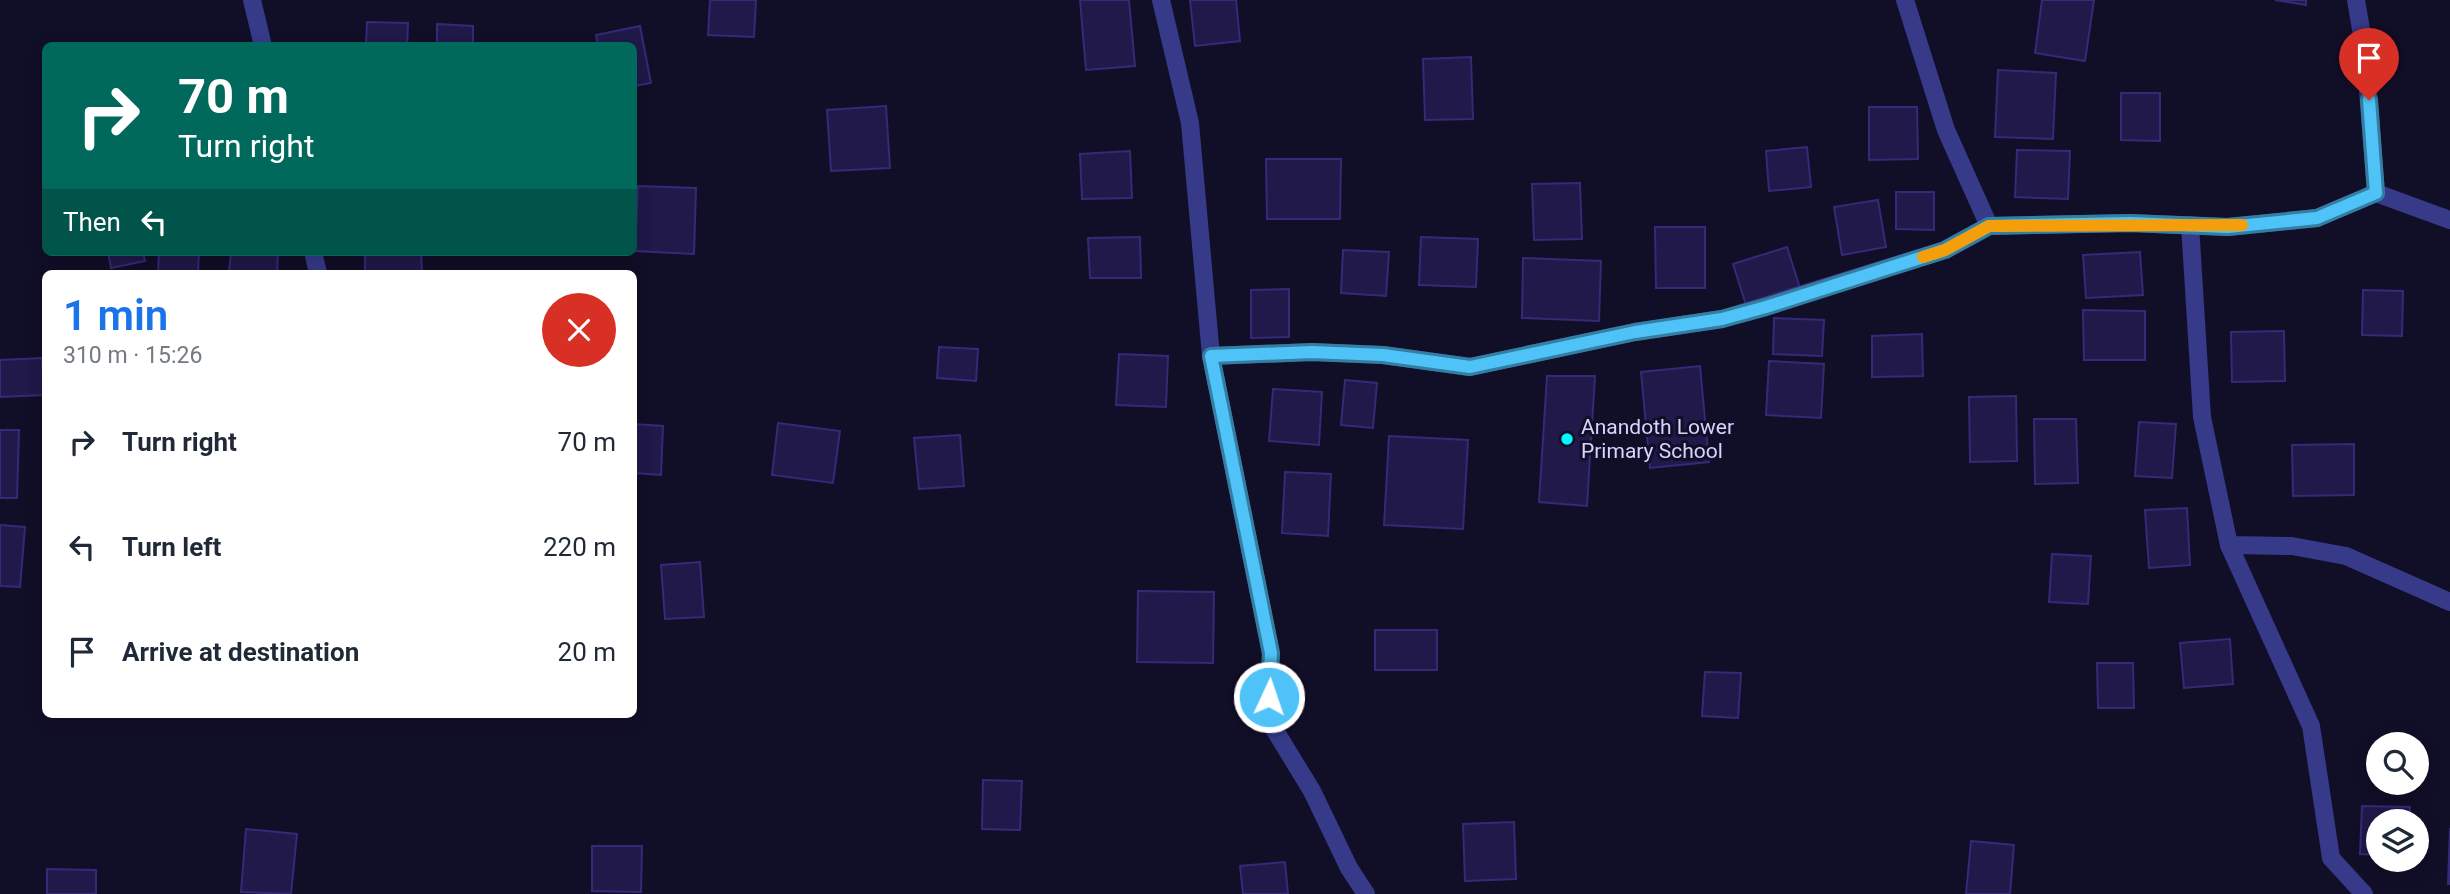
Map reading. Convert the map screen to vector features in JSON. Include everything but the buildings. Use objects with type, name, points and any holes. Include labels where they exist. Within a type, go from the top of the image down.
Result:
[{"type":"street","points":[[252,0],[262,42]]},
{"type":"street","points":[[1161,0],[1190,123],[1211,356],[1271,653],[1268,719],[1312,791],[1349,868],[1366,894]]},
{"type":"street","points":[[1905,0],[1946,130],[1989,226]]},
{"type":"street","points":[[2356,0],[2365,53],[2376,193]]},
{"type":"street","points":[[1211,356],[1312,352],[1383,355],[1470,367],[1635,332],[1722,319],[1945,250],[1989,226],[2228,227],[2317,218],[2376,193],[2450,220]]},
{"type":"street","points":[[2190,225],[2202,417],[2229,545],[2311,726],[2331,858],[2364,894]]},
{"type":"street","points":[[2229,545],[2292,546],[2346,556],[2450,602]]},
{"type":"slow traffic","points":[[1923,257],[1945,250],[1989,226],[2130,223],[2228,227],[2242,225]]},
{"type":"place","name":"Anandoth Lower Primary School","points":[[1567,439]]},
{"type":"route","points":[[1269,697],[1271,653],[1211,356],[1312,352],[1383,355],[1470,367],[1635,332],[1722,319],[1789,301],[1945,250],[1989,226],[2130,223],[2228,227],[2317,218],[2376,193],[2369,100]]}]
